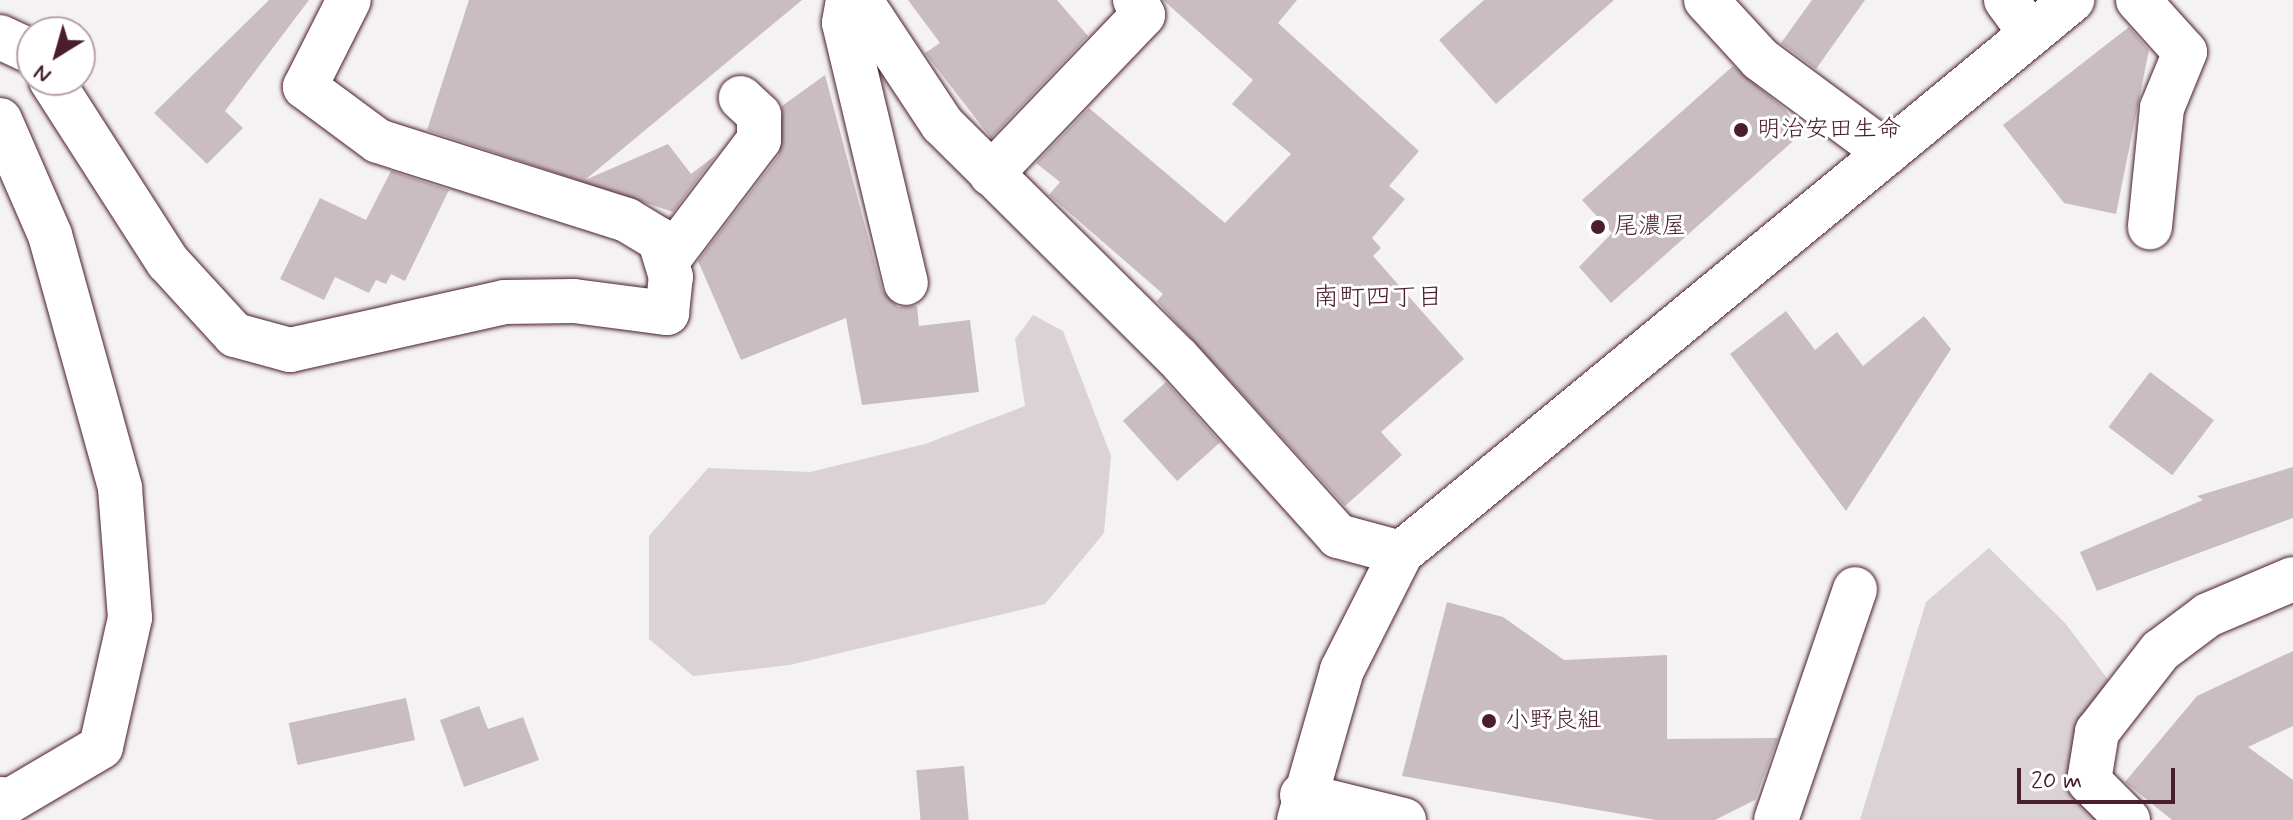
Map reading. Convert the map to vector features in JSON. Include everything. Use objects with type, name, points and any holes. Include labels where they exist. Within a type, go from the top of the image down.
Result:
[{"type":"street","points":[[61,96],[168,262],[235,335],[290,350],[504,302],[574,301],[667,313],[667,261],[660,240],[627,220],[378,141],[305,87],[349,0]]},
{"type":"street","points":[[848,0],[844,23],[906,283]]},
{"type":"street","points":[[860,0],[942,124],[1177,357],[1338,536],[1401,553]]},
{"type":"street","points":[[991,174],[1143,15],[1135,0]]},
{"type":"street","points":[[1706,0],[1760,59],[1887,153]]},
{"type":"street","points":[[2006,0],[2031,34]]},
{"type":"street","points":[[1404,820],[1300,807],[1342,670],[1401,553],[2072,0]]},
{"type":"street","points":[[2138,0],[2185,52],[2162,108],[2150,227]]},
{"type":"street","points":[[667,261],[759,140],[759,115],[741,98]]},
{"type":"street","points":[[0,120],[50,235],[120,488],[130,618],[101,747],[11,800],[0,799]]},
{"type":"street","points":[[2128,820],[2089,781],[2097,732],[2160,651],[2208,615],[2293,579]]},
{"type":"street","points":[[1776,820],[1855,589]]},
{"type":"shaded area","points":[[1033,315],[1063,331],[1111,456],[1104,533],[1045,604],[790,665],[693,676],[649,639],[649,536],[708,468],[810,472],[925,444],[1025,406],[1015,339]]},
{"type":"shaded area","points":[[1989,548],[2065,623],[2132,711],[2102,775],[2152,820],[1860,820],[1926,602]]},
{"type":"building","points":[[269,0],[309,0],[225,111],[243,128],[207,164],[154,113]]},
{"type":"building","points":[[469,0],[802,0],[585,180],[668,144],[691,174],[716,155],[673,212],[427,130]]},
{"type":"building","points":[[908,0],[1057,0],[1088,36],[991,138],[925,53],[940,43]]},
{"type":"building","points":[[1163,0],[1297,0],[1278,23],[1419,151],[1389,186],[1405,199],[1372,238],[1381,248],[1373,256],[1464,359],[1381,432],[1402,455],[1345,506],[1157,301],[1163,294],[1049,195],[1060,182],[1036,163],[1089,108],[1225,223],[1291,154],[1232,104],[1253,80]]},
{"type":"building","points":[[1484,0],[1614,0],[1496,104],[1439,40]]},
{"type":"building","points":[[1812,0],[1865,0],[1816,69],[1781,43]]},
{"type":"building","points":[[2129,27],[2149,50],[2116,214],[2064,203],[2003,125]]},
{"type":"building","points":[[1733,66],[1786,110],[1801,134],[1611,303],[1579,267],[1612,233],[1582,200]]},
{"type":"building","points":[[825,75],[882,290],[898,307],[917,306],[919,326],[970,320],[979,392],[862,405],[846,318],[741,360],[698,261],[779,155],[782,106]]},
{"type":"building","points":[[391,171],[449,190],[405,281],[391,274],[386,284],[376,280],[369,293],[335,277],[324,300],[280,279],[320,198],[366,220]]},
{"type":"building","points":[[1786,311],[1815,350],[1837,332],[1863,366],[1924,316],[1951,349],[1846,511],[1730,354]]},
{"type":"building","points":[[2150,372],[2214,420],[2172,475],[2108,427]]},
{"type":"building","points":[[1166,382],[1220,442],[1177,481],[1123,421]]},
{"type":"building","points":[[2293,467],[2293,518],[2097,591],[2080,552],[2203,500],[2197,496]]},
{"type":"building","points":[[1447,602],[1503,617],[1564,660],[1667,655],[1667,739],[1778,738],[1755,800],[1715,820],[1656,820],[1402,776]]},
{"type":"building","points":[[2293,651],[2293,726],[2248,747],[2293,780],[2293,820],[2172,820],[2125,782],[2197,696]]},
{"type":"building","points":[[406,698],[415,740],[298,765],[289,723]]},
{"type":"building","points":[[479,706],[488,729],[523,717],[539,760],[464,787],[440,720]]},
{"type":"building","points":[[964,766],[969,820],[921,820],[916,770]]},
{"type":"place","name":"明治安田生命","points":[[1741,130]]},
{"type":"place","name":"尾濃屋","points":[[1598,227]]},
{"type":"place","name":"小野良組","points":[[1489,721]]},
{"type":"district","name":"南町四丁目","points":[[1378,299]]}]
